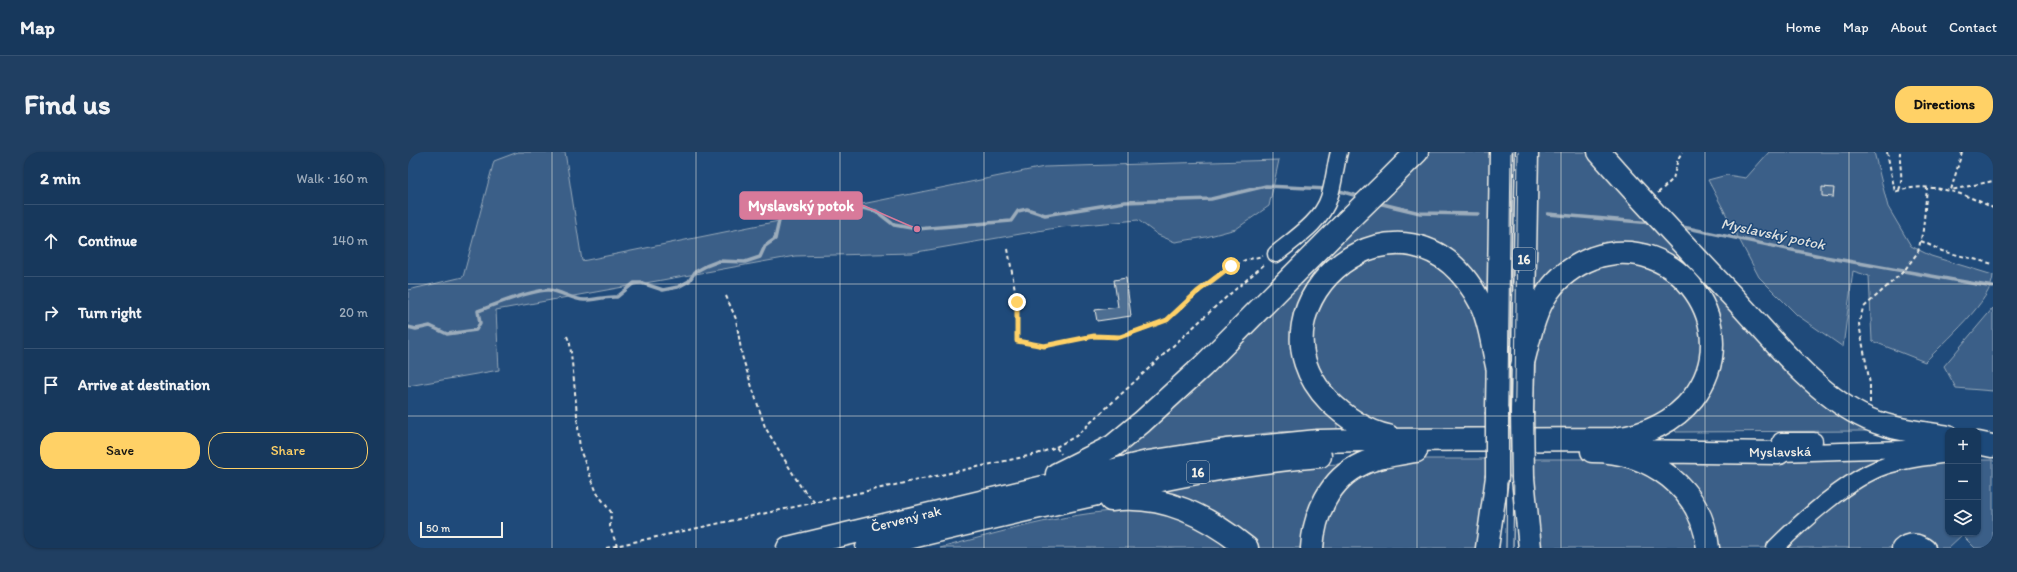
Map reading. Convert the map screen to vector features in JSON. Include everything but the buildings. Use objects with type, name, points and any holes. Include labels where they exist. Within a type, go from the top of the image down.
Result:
[{"type":"highway","points":[[981,510],[1034,483],[1070,468],[1112,446],[1152,413],[1203,366],[1417,152]]},
{"type":"highway","name":"16","points":[[1496,548],[1497,366],[1501,152]]},
{"type":"highway","name":"16","points":[[1522,548],[1522,366],[1526,152]]},
{"type":"highway","points":[[1598,152],[1801,368],[1842,403],[1870,420],[1945,436]]},
{"type":"highway","points":[[1415,445],[1382,435],[1355,421],[1331,403],[1316,385],[1310,374],[1303,344],[1305,317],[1315,294],[1330,272],[1339,264],[1361,251],[1389,245],[1416,246],[1440,256],[1461,274],[1481,304],[1497,366]]},
{"type":"highway","points":[[1522,366],[1534,320],[1544,298],[1555,283],[1579,264],[1609,254],[1630,253],[1656,260],[1678,273],[1699,296],[1710,323],[1712,349],[1706,376],[1699,391],[1690,402],[1668,420],[1642,434],[1614,445]]},
{"type":"highway","points":[[1312,548],[1314,530],[1322,505],[1328,494],[1345,476],[1361,464],[1415,445]]},
{"type":"highway","name":"16","points":[[981,510],[1243,464],[1415,445],[1614,445]]},
{"type":"highway","points":[[1614,445],[1663,472],[1682,488],[1699,511],[1706,532],[1708,548]]},
{"type":"highway","name":"Myslavská","points":[[1614,445],[1780,447]]},
{"type":"highway","points":[[1487,548],[1496,478]]},
{"type":"highway","points":[[1523,478],[1530,548]]},
{"type":"highway","points":[[981,510],[1045,512],[1116,500],[1145,500],[1162,503],[1201,516],[1223,529],[1247,548]]},
{"type":"highway","name":"Červený rak","points":[[788,548],[981,510]]},
{"type":"highway","name":"Červený rak","points":[[867,548],[981,510]]},
{"type":"street","points":[[1276,254],[1313,221],[1324,208],[1329,198],[1339,152]]},
{"type":"street","name":"Myslavská","points":[[1780,447],[1945,446]]},
{"type":"street","points":[[1775,548],[1820,508],[1875,470],[1897,463],[1945,455]]},
{"type":"street","points":[[1900,548],[1903,545],[1913,543],[1923,544],[1927,548]]},
{"type":"path","points":[[1649,206],[1673,179],[1678,159],[1682,152]]},
{"type":"path","points":[[1887,152],[1895,192],[1913,187],[1951,190],[1993,181]]},
{"type":"path","points":[[1899,190],[1902,179],[1900,152]]},
{"type":"path","points":[[1951,190],[1962,152]]},
{"type":"path","points":[[1870,420],[1870,384],[1859,324],[1863,308],[1904,271],[1918,252],[1921,241],[1927,188]]},
{"type":"path","points":[[1951,190],[1993,208]]},
{"type":"path","points":[[1921,241],[1942,251],[1993,264]]},
{"type":"path","points":[[1008,249],[1017,302],[1017,341],[1044,346],[1094,336],[1120,337],[1167,320],[1197,292],[1231,266],[1256,257],[1276,254]]},
{"type":"path","points":[[606,548],[1037,454],[1056,447],[1076,436],[1215,307],[1276,254]]},
{"type":"path","points":[[726,296],[736,319],[742,356],[765,426],[801,487],[815,503]]},
{"type":"path","points":[[567,336],[572,366],[580,450],[597,493],[610,512],[610,527],[617,546]]},
{"type":"path","points":[[1056,447],[1070,468]]},
{"type":"shaded area","points":[[518,152],[565,152],[582,261],[1044,167],[1279,160],[1269,206],[1236,229],[1206,237],[1175,242],[1158,235],[1138,220],[1061,227],[911,253],[795,256],[496,310],[499,370],[408,386],[408,290],[463,277],[494,161]]},
{"type":"shaded area","points":[[1427,152],[1491,152],[1488,297],[1471,277],[1371,242],[1299,319],[1337,422],[1337,430],[1275,432],[1227,438],[1118,458],[1115,457]]},
{"type":"shaded area","points":[[1537,152],[1590,152],[1867,427],[1866,431],[1676,432],[1675,429],[1716,317],[1633,246],[1538,292],[1535,291]]},
{"type":"shaded area","points":[[1769,152],[1874,152],[1888,207],[1911,246],[1931,256],[1993,275],[1991,285],[1976,309],[1925,362],[1872,341],[1869,276],[1853,271],[1843,347],[1797,315],[1759,277],[1708,180],[1727,175],[1746,178]]},
{"type":"shaded area","points":[[1426,255],[1472,301],[1488,363],[1487,432],[1394,432],[1340,403],[1309,349],[1319,299],[1363,257]]},
{"type":"shaded area","points":[[1612,260],[1658,268],[1696,308],[1704,353],[1686,394],[1640,428],[1533,432],[1536,346],[1548,308],[1568,281]]},
{"type":"shaded area","points":[[1993,308],[1993,391],[1956,388],[1944,366]]},
{"type":"shaded area","points":[[1724,458],[1875,458],[1877,462],[1767,548],[1716,548],[1665,464],[1667,460]]},
{"type":"shaded area","points":[[1412,459],[1487,459],[1481,548],[1318,548],[1324,512],[1360,471]]},
{"type":"shaded area","points":[[1533,459],[1615,459],[1628,463],[1678,494],[1702,548],[1536,548]]},
{"type":"shaded area","points":[[1981,460],[1993,460],[1993,548],[1975,548],[1963,536],[1981,536]]},
{"type":"shaded area","points":[[1945,462],[1945,536],[1961,536],[1948,548],[1782,548],[1849,493],[1888,470]]},
{"type":"shaded area","points":[[1341,464],[1307,548],[1259,548],[1236,530],[1164,496],[1156,489],[1314,465]]},
{"type":"shaded area","points":[[1124,510],[1155,513],[1180,520],[1193,525],[1231,548],[940,548],[1008,530],[1077,515]]},
{"type":"waterway","name":"Myslavský potok","points":[[408,327],[416,329],[430,326],[447,334],[476,330],[480,323],[478,311],[542,290],[549,290],[576,299],[584,300],[617,297],[634,283],[642,283],[663,290],[678,287],[689,281],[695,272],[719,261],[745,262],[760,257],[765,246],[775,239],[779,221],[784,211],[802,206],[820,197],[846,198],[857,207],[876,211],[894,225],[917,229],[1011,221],[1018,211],[1027,209],[1045,215],[1125,202],[1211,199],[1266,186],[1328,189]]},
{"type":"waterway","name":"Myslavský potok","points":[[1336,190],[1361,197]]},
{"type":"waterway","name":"Myslavský potok","points":[[1378,203],[1420,213],[1479,214]]},
{"type":"waterway","name":"Myslavský potok","points":[[1548,214],[1652,223]]},
{"type":"waterway","name":"Myslavský potok","points":[[1678,226],[1825,257],[1993,287]]},
{"type":"tram line","points":[[1506,548],[1511,152]]},
{"type":"tram line","points":[[1513,548],[1518,152]]},
{"type":"place","name":"Myslavský potok","points":[[917,229]]},
{"type":"route","points":[[1017,302],[1017,341],[1044,346],[1094,336],[1120,337],[1167,320],[1197,292],[1231,266]]}]
